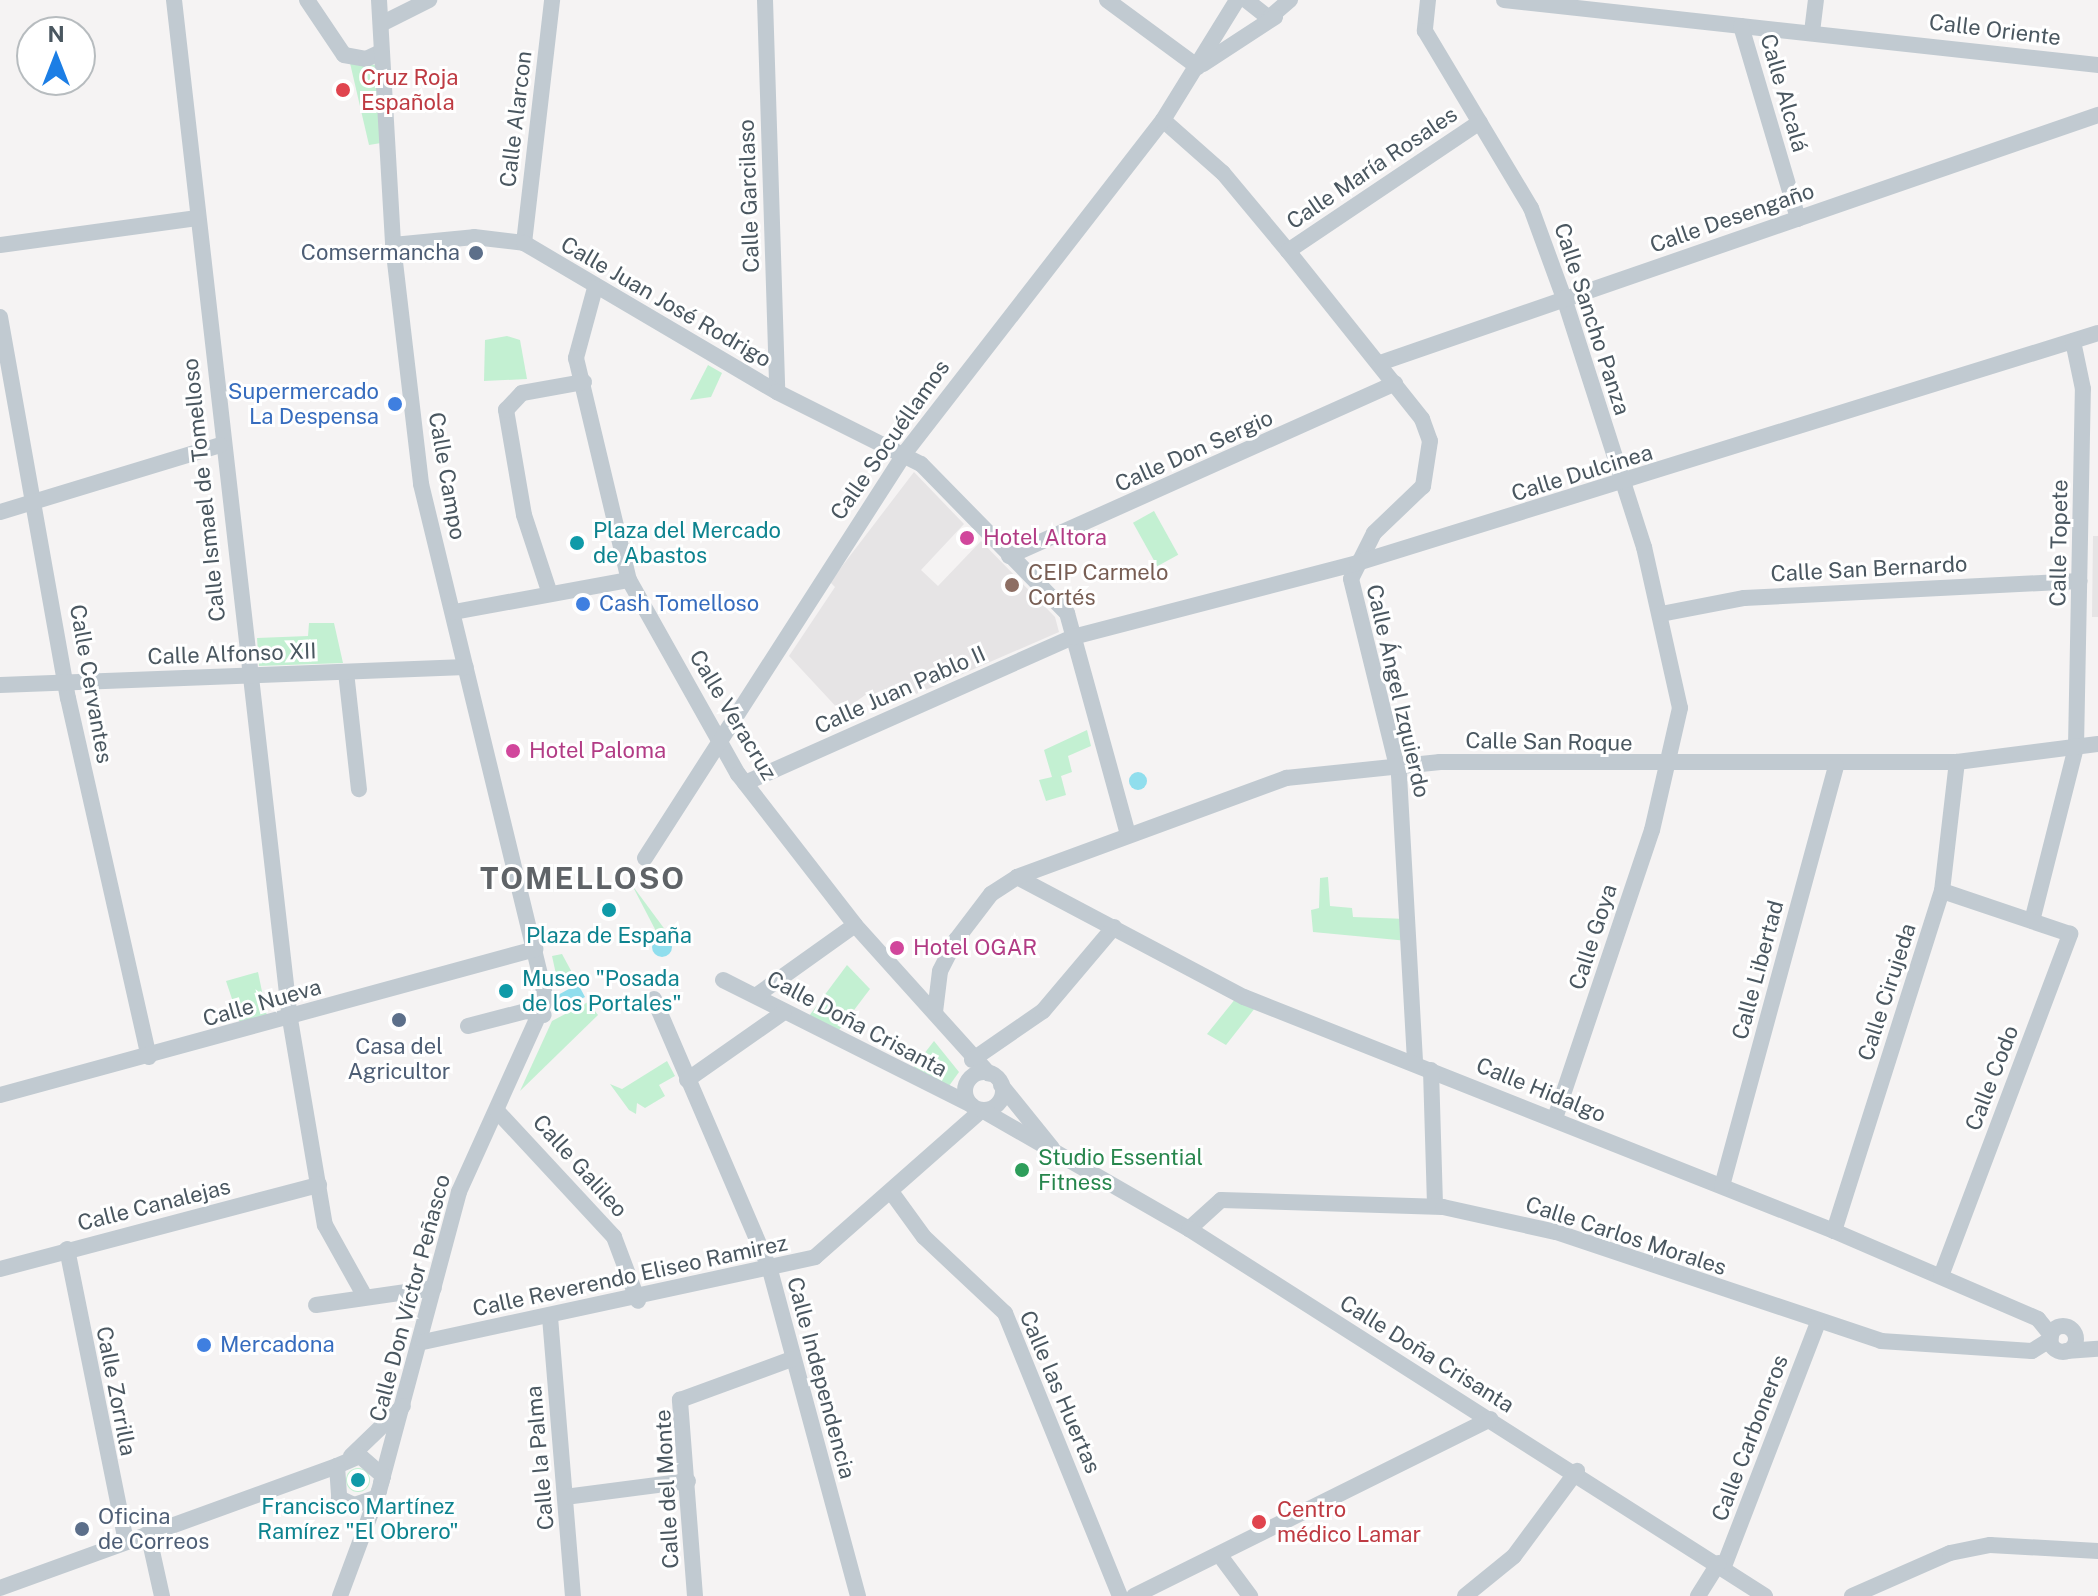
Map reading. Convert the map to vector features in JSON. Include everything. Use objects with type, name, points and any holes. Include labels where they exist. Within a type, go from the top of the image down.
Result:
[{"type":"street","name":"Calle Ismael de Tomelloso","points":[[174,0],[246,675],[290,1019],[325,1225],[365,1297]]},
{"type":"street","points":[[307,0],[344,55],[366,59],[381,52]]},
{"type":"street","name":"Calle Campo","points":[[379,0],[393,245],[421,484],[535,949]]},
{"type":"street","points":[[381,24],[429,0]]},
{"type":"street","name":"Calle Alarcon","points":[[524,243],[552,0]]},
{"type":"street","name":"Calle Garcilaso","points":[[765,0],[777,392]]},
{"type":"street","points":[[1107,0],[1198,67]]},
{"type":"street","name":"Calle Socuéllamos","points":[[645,858],[718,735],[904,454],[1163,120],[1237,0]]},
{"type":"street","points":[[1246,0],[1255,14],[1283,10],[1301,0]]},
{"type":"street","name":"Calle Sancho Panza","points":[[1428,0],[1425,31],[1531,208],[1564,298],[1623,484],[1661,614],[1680,708],[1667,767]]},
{"type":"street","name":"Calle Oriente","points":[[1504,0],[2098,65]]},
{"type":"street","points":[[1812,32],[1816,0]]},
{"type":"street","name":"Calle Socuéllamos","points":[[1198,67],[1283,10]]},
{"type":"street","name":"Calle Alcalá","points":[[1741,26],[1798,219]]},
{"type":"street","name":"Calle Desengaño","points":[[1380,363],[2098,115]]},
{"type":"street","name":"Calle Ángel Izquierdo","points":[[1163,120],[1223,173],[1380,363],[1422,419],[1429,471],[1357,563],[1351,579],[1396,763],[1410,885],[1415,1063]]},
{"type":"street","name":"Calle María Rosales","points":[[1288,251],[1480,122]]},
{"type":"street","points":[[0,245],[197,218]]},
{"type":"street","name":"Calle Juan José Rodrigo","points":[[393,245],[474,237],[524,243],[595,288],[777,392],[904,454],[1067,613],[1128,834]]},
{"type":"street","name":"Calle Veracruz","points":[[595,288],[576,358],[629,580],[745,783],[855,925],[935,1012],[972,1060],[995,1079]]},
{"type":"street","name":"Calle Cervantes","points":[[0,317],[38,502],[66,683],[149,1057]]},
{"type":"street","name":"Calle Dulcinea","points":[[1073,637],[1357,563],[1623,484],[2098,333]]},
{"type":"street","name":"Calle Topete","points":[[2073,341],[2083,389],[2076,747]]},
{"type":"street","points":[[550,594],[524,515],[506,410],[522,393],[584,382]]},
{"type":"street","name":"Calle Don Sergio","points":[[1009,556],[1395,383]]},
{"type":"street","points":[[0,512],[220,445]]},
{"type":"street","points":[[454,612],[629,580]]},
{"type":"street","name":"Calle San Bernardo","points":[[1661,614],[1744,598],[2080,581]]},
{"type":"street","name":"Calle Juan Pablo II","points":[[745,783],[1073,637]]},
{"type":"street","name":"Calle Alfonso XII","points":[[0,685],[466,667]]},
{"type":"street","points":[[346,672],[359,789]]},
{"type":"street","name":"Calle San Roque","points":[[935,1012],[940,971],[956,940],[991,894],[1017,877],[1286,778],[1396,763],[1667,767],[1957,762],[2098,744]]},
{"type":"street","points":[[2032,921],[2076,747]]},
{"type":"street","name":"Calle Cirujeda","points":[[1834,1231],[1942,891],[1957,762]]},
{"type":"street","name":"Calle Libertad","points":[[1722,1186],[1836,766]]},
{"type":"street","name":"Calle Goya","points":[[1555,1118],[1667,767]]},
{"type":"street","name":"Calle Hidalgo","points":[[1017,877],[1244,997],[1555,1118],[1941,1276],[2038,1319],[2051,1337]]},
{"type":"street","name":"Calle Codo","points":[[1941,1276],[2070,934],[1942,891]]},
{"type":"street","points":[[757,995],[855,925]]},
{"type":"street","points":[[972,1060],[1043,1011],[1114,927]]},
{"type":"street","points":[[468,1026],[526,1011],[544,1015],[535,949]]},
{"type":"street","name":"Calle Nueva","points":[[0,1095],[290,1019],[535,949]]},
{"type":"street","name":"Calle Doña Crisanta","points":[[723,980],[977,1108],[1189,1229],[1577,1471],[1765,1596]]},
{"type":"street","name":"Calle Independencia","points":[[654,999],[770,1270],[858,1596]]},
{"type":"street","points":[[687,1080],[784,1012]]},
{"type":"street","name":"Calle Don Víctor Peñasco","points":[[340,1596],[378,1491],[423,1342],[459,1192],[544,1015]]},
{"type":"street","points":[[1431,1070],[1435,1206]]},
{"type":"street","points":[[977,1108],[999,1103],[995,1079]]},
{"type":"street","name":"Calle Doña Crisanta","points":[[977,1108],[967,1084],[995,1079],[1061,1158]]},
{"type":"street","name":"Calle Reverendo Eliseo Ramirez","points":[[423,1342],[638,1301],[770,1270],[830,1248],[892,1193],[977,1108]]},
{"type":"street","name":"Calle Galileo","points":[[497,1111],[614,1237],[638,1301]]},
{"type":"street","name":"Calle Canalejas","points":[[0,1269],[319,1185]]},
{"type":"street","name":"Calle las Huertas","points":[[892,1193],[924,1237],[1005,1313],[1120,1596]]},
{"type":"street","name":"Calle Carlos Morales","points":[[1189,1229],[1221,1200],[1435,1206],[1556,1232],[1817,1325],[1943,1349],[2032,1351],[2051,1337],[2071,1329]]},
{"type":"street","name":"Calle Zorrilla","points":[[67,1249],[126,1541]]},
{"type":"street","points":[[316,1305],[434,1288]]},
{"type":"street","name":"Calle la Palma","points":[[550,1317],[573,1596]]},
{"type":"street","name":"Calle Carboneros","points":[[1698,1596],[1721,1565],[1817,1325]]},
{"type":"street","points":[[2064,1351],[2075,1344],[2071,1329]]},
{"type":"street","points":[[2071,1329],[2098,1338]]},
{"type":"street","points":[[2051,1337],[2064,1351]]},
{"type":"street","points":[[2064,1351],[2098,1349]]},
{"type":"street","name":"Calle del Monte","points":[[695,1596],[680,1400],[792,1359]]},
{"type":"street","points":[[0,1588],[344,1461],[375,1462],[378,1491],[354,1505],[339,1498],[344,1461],[404,1405]]},
{"type":"street","points":[[1134,1596],[1221,1557],[1491,1419]]},
{"type":"street","points":[[1465,1596],[1514,1556],[1577,1471]]},
{"type":"street","points":[[565,1497],[688,1481]]},
{"type":"street","points":[[148,1533],[162,1596]]},
{"type":"street","points":[[1852,1596],[1950,1553],[1990,1545],[2098,1551]]},
{"type":"street","points":[[1221,1557],[1250,1596]]},
{"type":"shaded area","points":[[914,472],[964,524],[921,570],[938,586],[981,541],[1055,617],[1059,632],[884,708],[871,691],[841,712],[789,656],[835,587],[830,582]]},
{"type":"shaded area","points":[[2093,536],[2098,536],[2098,617],[2092,617]]},
{"type":"green space","points":[[350,63],[377,65],[381,143],[369,145]]},
{"type":"green space","points":[[507,336],[520,340],[527,379],[484,381],[485,340]]},
{"type":"green space","points":[[708,365],[722,373],[711,397],[690,400]]},
{"type":"green space","points":[[1154,511],[1178,555],[1157,566],[1133,523]]},
{"type":"green space","points":[[309,623],[334,623],[343,663],[259,666],[257,638],[308,636]]},
{"type":"green space","points":[[1087,730],[1091,746],[1068,756],[1072,772],[1061,776],[1066,795],[1046,801],[1039,780],[1052,777],[1044,750]]},
{"type":"green space","points":[[1328,877],[1330,906],[1352,908],[1353,917],[1407,919],[1408,941],[1313,932],[1311,910],[1319,908],[1320,878]]},
{"type":"green space","points":[[632,885],[666,931],[658,935]]},
{"type":"green space","points":[[562,954],[575,978],[559,988],[552,956]]},
{"type":"green space","points":[[847,965],[870,989],[839,1030],[809,1016]]},
{"type":"green space","points":[[258,972],[267,1016],[240,1023],[226,981]]},
{"type":"green space","points":[[1236,998],[1255,1008],[1226,1045],[1207,1034]]},
{"type":"green space","points":[[588,1002],[598,1015],[520,1091],[552,1021]]},
{"type":"green space","points":[[934,1041],[959,1072],[949,1086],[913,1068]]},
{"type":"green space","points":[[667,1061],[675,1076],[659,1085],[665,1096],[645,1108],[637,1103],[636,1114],[629,1110],[610,1084],[622,1089]]},
{"type":"green space","points":[[358,1468],[369,1475],[370,1480],[363,1491],[358,1492],[347,1485],[346,1480],[353,1469]]},
{"type":"water","points":[[1138,772],[1147,781],[1138,790],[1129,781]]},
{"type":"water","points":[[658,937],[666,937],[672,947],[666,957],[658,957],[652,951],[652,943]]},
{"type":"water","points":[[578,984],[585,997],[555,1012],[558,995]]},
{"type":"place","name":"Cruz Roja Española","points":[[343,90]]},
{"type":"place","name":"Comsermancha","points":[[476,253]]},
{"type":"place","name":"Supermercado La Despensa","points":[[395,404]]},
{"type":"place","name":"Hotel Altora","points":[[967,538]]},
{"type":"place","name":"Plaza del Mercado de Abastos","points":[[577,543]]},
{"type":"place","name":"CEIP Carmelo Cortés","points":[[1012,585]]},
{"type":"place","name":"Cash Tomelloso","points":[[583,604]]},
{"type":"place","name":"Hotel Paloma","points":[[513,751]]},
{"type":"place","name":"Plaza de España","points":[[609,910]]},
{"type":"place","name":"Hotel OGAR","points":[[897,948]]},
{"type":"place","name":"Museo \"Posada de los Portales\"","points":[[506,991]]},
{"type":"place","name":"Casa del Agricultor","points":[[399,1020]]},
{"type":"place","name":"Studio Essential Fitness","points":[[1022,1170]]},
{"type":"place","name":"Mercadona","points":[[204,1345]]},
{"type":"place","name":"Francisco Martínez Ramírez \"El Obrero\"","points":[[358,1480]]},
{"type":"place","name":"Centro médico Lamar","points":[[1259,1522]]},
{"type":"place","name":"Oficina de Correos","points":[[82,1529]]},
{"type":"district","name":"TOMELLOSO","points":[[583,878]]}]
